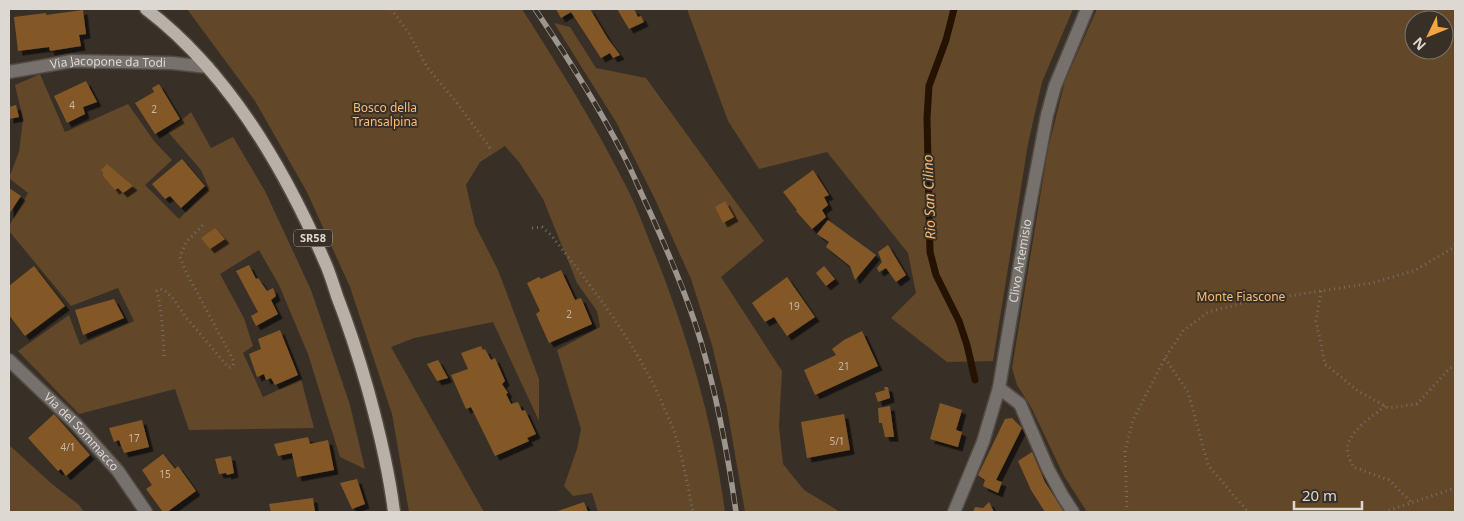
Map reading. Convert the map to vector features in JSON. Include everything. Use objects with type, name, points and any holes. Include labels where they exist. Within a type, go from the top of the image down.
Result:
[{"type":"main road","name":"SR58","points":[[146,9],[163,21],[208,67],[242,110],[292,193],[328,268],[356,348],[376,421],[394,512]]},
{"type":"street","name":"Clivo Artemisio","points":[[954,512],[983,442],[999,388],[1047,115],[1055,86],[1087,9]]},
{"type":"street","name":"Via Jacopone da Todi","points":[[9,72],[72,62],[172,64],[208,67]]},
{"type":"street","name":"Via del Sommacco","points":[[9,360],[76,424],[118,471],[146,512]]},
{"type":"street","points":[[999,388],[1020,404],[1048,469],[1073,512]]},
{"type":"path","points":[[391,9],[408,32],[427,67],[492,150]]},
{"type":"path","points":[[164,356],[160,303],[157,291],[159,289],[164,290],[172,297],[185,316],[228,367],[233,366],[234,362],[230,352],[186,272],[180,257],[186,242],[204,224]]},
{"type":"path","points":[[532,228],[542,227],[550,235],[613,317],[637,354],[658,394],[675,433],[693,512]]},
{"type":"path","points":[[1127,512],[1125,451],[1133,420],[1165,358],[1183,331],[1208,312],[1244,303],[1372,283],[1414,271],[1455,245]]},
{"type":"path","points":[[1321,291],[1316,321],[1325,364],[1358,391],[1388,408],[1417,404],[1449,369],[1455,365]]},
{"type":"path","points":[[1165,358],[1188,392],[1208,466],[1248,512]]},
{"type":"path","points":[[1385,406],[1354,432],[1349,443],[1348,454],[1353,467],[1389,480],[1412,503]]},
{"type":"path","points":[[1384,512],[1455,488]]},
{"type":"green space","name":"Bosco della Transalpina","points":[[187,9],[522,9],[590,119],[615,165],[634,203],[665,279],[706,411],[725,512],[598,512],[592,493],[573,496],[564,486],[577,449],[581,429],[557,350],[600,327],[597,311],[577,283],[543,199],[519,162],[505,146],[480,162],[466,185],[475,225],[498,270],[539,379],[539,421],[493,322],[414,338],[391,347],[484,512],[409,512],[392,414],[350,287],[307,192],[255,101]]},
{"type":"green space","points":[[687,9],[1073,9],[1042,82],[1028,144],[993,361],[947,362],[891,318],[916,293],[908,253],[827,152],[759,169],[728,121]]},
{"type":"green space","name":"Monte Fiascone","points":[[1097,9],[1455,9],[1455,512],[1087,512],[1064,476],[1031,407],[1017,385],[1012,368],[1048,149],[1065,81]]},
{"type":"green space","points":[[554,23],[570,27],[596,68],[646,78],[764,241],[721,277],[782,371],[779,427],[783,464],[804,490],[837,510],[837,512],[745,512],[727,408],[712,345],[691,279],[654,197],[616,122]]},
{"type":"green space","points":[[40,74],[65,132],[128,104],[154,141],[172,160],[145,185],[179,219],[209,188],[201,170],[168,132],[191,112],[211,148],[233,137],[265,191],[311,290],[350,405],[365,469],[340,457],[308,354],[279,285],[259,250],[220,274],[244,318],[253,346],[243,353],[263,397],[301,379],[314,428],[189,430],[175,389],[79,414],[18,351],[69,315],[80,345],[134,321],[118,288],[71,306],[9,231],[9,226],[28,193],[9,178],[19,152],[23,119],[15,85]]},
{"type":"green space","points":[[9,445],[52,484],[79,505],[84,512],[9,512]]},
{"type":"building","points":[[556,9],[590,9],[620,55],[613,58],[610,53],[601,58],[571,12],[561,18]]},
{"type":"building","points":[[617,9],[634,9],[638,17],[641,16],[644,22],[629,29]]},
{"type":"building","points":[[83,10],[86,34],[79,35],[81,46],[50,51],[49,47],[18,51],[14,17]]},
{"type":"building","points":[[86,81],[97,102],[83,107],[85,114],[67,123],[54,96]]},
{"type":"building","points":[[159,84],[180,119],[155,134],[135,103],[154,92],[152,88]]},
{"type":"building","points":[[16,105],[19,117],[9,119],[9,107]]},
{"type":"building","points":[[182,159],[205,186],[181,208],[170,196],[165,199],[152,184]]},
{"type":"building","points":[[107,164],[133,186],[123,193],[118,188],[115,190],[103,176],[101,170]]},
{"type":"building","points":[[813,170],[829,195],[824,197],[828,205],[822,210],[826,217],[812,229],[783,192]]},
{"type":"building","points":[[9,188],[21,196],[9,214]]},
{"type":"building","points":[[725,201],[734,217],[723,223],[715,207]]},
{"type":"building","points":[[828,220],[876,255],[855,280],[850,266],[826,247],[829,242],[817,234]]},
{"type":"building","points":[[215,228],[225,239],[210,249],[201,238]]},
{"type":"building","points":[[888,245],[906,275],[896,282],[886,268],[879,272],[877,268],[882,262],[878,252]]},
{"type":"building","points":[[249,265],[256,279],[258,278],[267,291],[273,288],[276,296],[271,300],[278,314],[256,326],[251,316],[258,312],[236,271]]},
{"type":"building","points":[[34,266],[65,306],[25,336],[9,315],[9,286]]},
{"type":"building","points":[[824,266],[835,279],[826,286],[816,273]]},
{"type":"building","points":[[561,270],[575,300],[581,298],[592,324],[549,343],[536,314],[540,311],[527,283]]},
{"type":"building","points":[[787,277],[815,317],[787,336],[774,317],[765,322],[752,303]]},
{"type":"building","points":[[114,299],[124,318],[83,335],[75,310]]},
{"type":"building","points":[[280,330],[298,375],[275,385],[271,378],[266,380],[264,374],[257,377],[249,354],[261,349],[258,339]]},
{"type":"building","points":[[862,331],[878,366],[815,395],[804,370],[836,355],[832,349],[844,340]]},
{"type":"building","points":[[481,346],[483,350],[485,349],[491,360],[495,358],[505,381],[502,384],[508,393],[506,394],[511,404],[518,402],[522,411],[525,410],[536,434],[527,438],[529,441],[495,456],[471,407],[466,409],[451,375],[468,369],[461,353]]},
{"type":"building","points":[[438,360],[448,378],[437,381],[427,364]]},
{"type":"building","points":[[884,387],[888,387],[890,398],[878,402],[875,393],[885,390]]},
{"type":"building","points":[[940,403],[962,410],[956,430],[962,432],[958,447],[930,439]]},
{"type":"building","points":[[890,406],[894,437],[885,437],[882,423],[879,423],[878,408]]},
{"type":"building","points":[[54,414],[90,455],[66,476],[61,469],[58,471],[28,438]]},
{"type":"building","points":[[844,414],[850,450],[807,458],[801,422]]},
{"type":"building","points":[[1012,418],[1022,428],[996,480],[1002,482],[998,493],[983,486],[985,480],[978,475],[1005,419]]},
{"type":"building","points":[[142,420],[149,447],[124,453],[119,440],[114,442],[109,428]]},
{"type":"building","points":[[308,437],[310,444],[328,440],[334,470],[297,477],[292,453],[278,456],[274,444]]},
{"type":"building","points":[[1032,452],[1045,482],[1064,512],[1045,512],[1031,490],[1018,461]]},
{"type":"building","points":[[163,454],[175,469],[178,466],[196,491],[167,512],[163,512],[146,489],[152,485],[142,470]]},
{"type":"building","points":[[231,456],[234,473],[227,475],[226,473],[219,474],[215,459]]},
{"type":"building","points":[[357,479],[365,504],[352,509],[340,483]]},
{"type":"building","points":[[313,498],[315,512],[271,512],[269,504]]},
{"type":"building","points":[[584,502],[588,512],[555,512]]},
{"type":"building","points":[[989,502],[994,512],[973,512],[975,507],[983,508]]},
{"type":"waterway","name":"Rio San Cilino","points":[[954,9],[946,40],[929,86],[927,118],[930,252],[936,275],[959,321],[975,380]]},
{"type":"railway","points":[[535,9],[581,80],[627,161],[678,276],[696,326],[712,384],[726,448],[736,512]]}]
